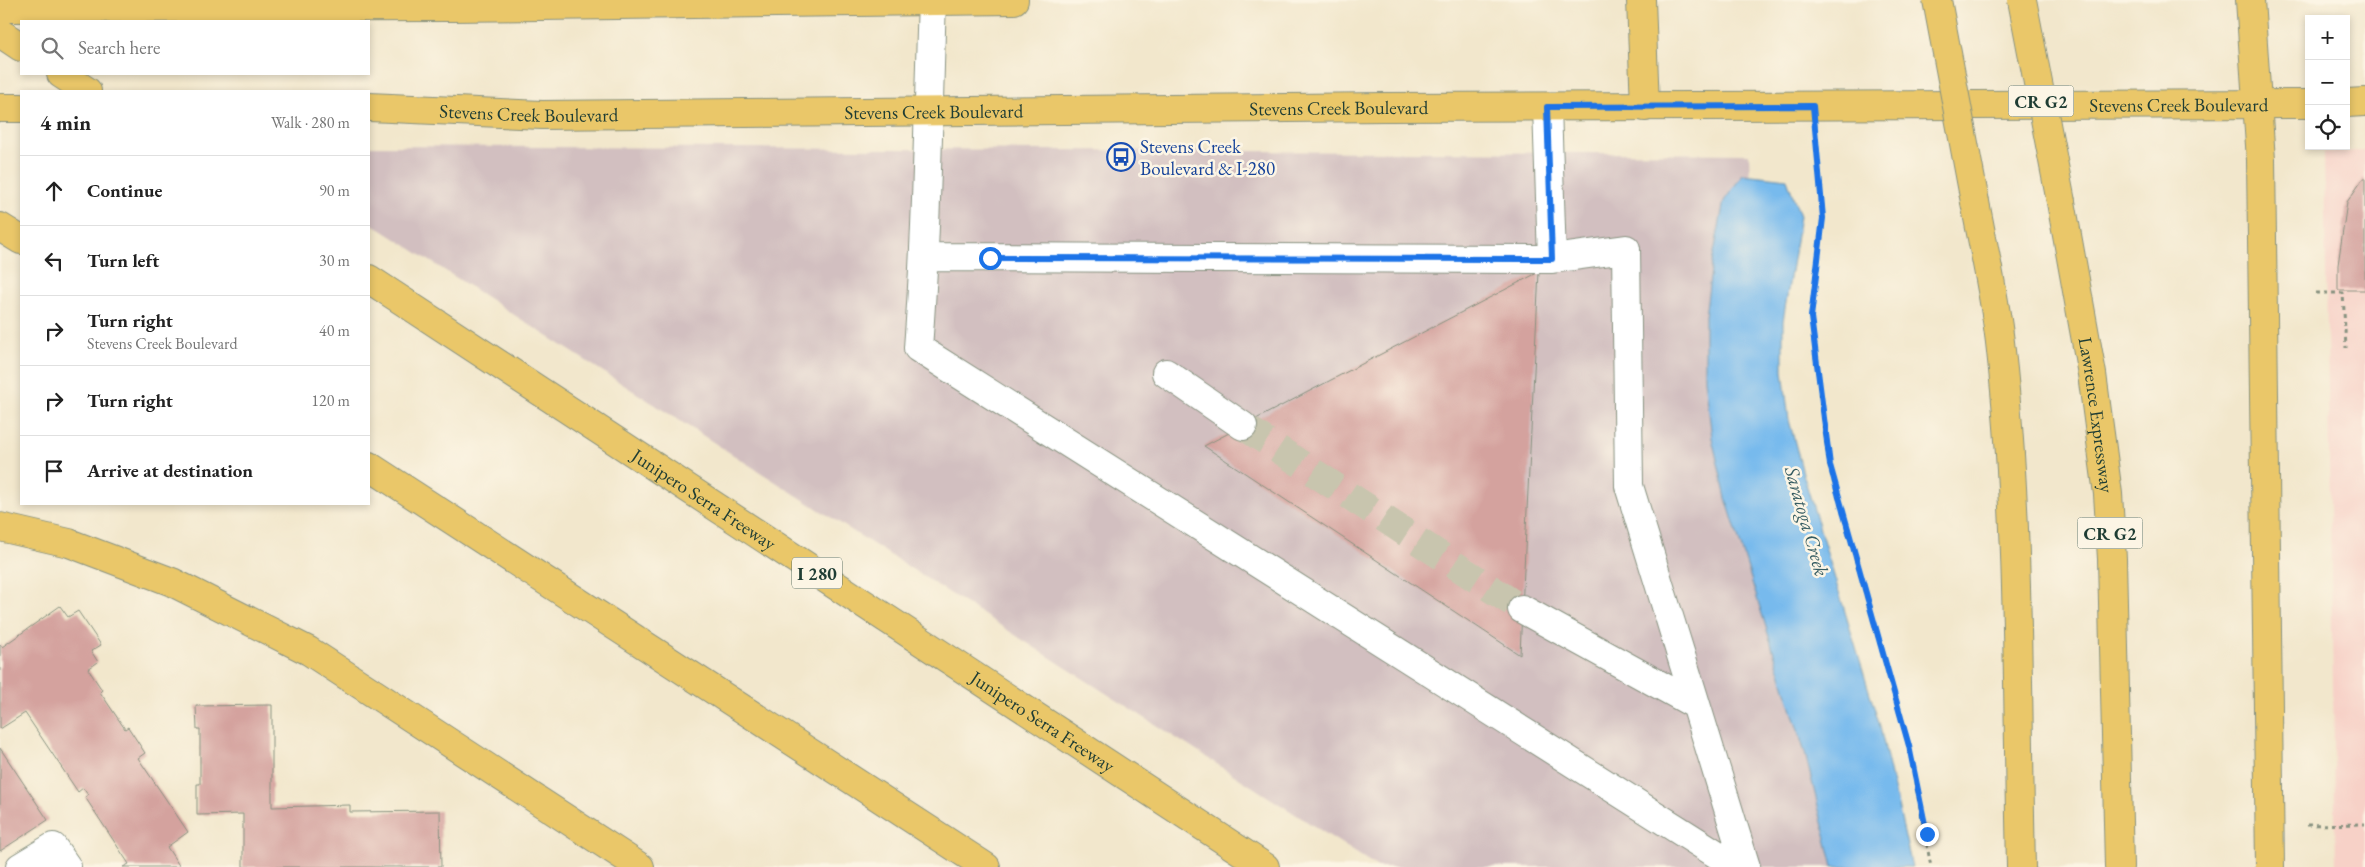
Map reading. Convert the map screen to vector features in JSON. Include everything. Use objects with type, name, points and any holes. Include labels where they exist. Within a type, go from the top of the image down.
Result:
[{"type":"main road","points":[[0,8],[1014,0]]},
{"type":"main road","points":[[1641,0],[1645,107]]},
{"type":"main road","points":[[1937,0],[2001,349],[2013,508],[2021,867]]},
{"type":"main road","name":"Lawrence Expressway","points":[[2022,0],[2092,374],[2108,494],[2112,559],[2119,867]]},
{"type":"main road","points":[[2250,0],[2261,160],[2270,867]]},
{"type":"main road","points":[[0,33],[20,46]]},
{"type":"main road","points":[[63,75],[85,90]]},
{"type":"main road","points":[[2350,103],[2365,102]]},
{"type":"main road","name":"Stevens Creek Boulevard","points":[[370,106],[512,115],[1547,107],[2305,104]]},
{"type":"main road","points":[[0,108],[20,108]]},
{"type":"main road","points":[[0,227],[20,239]]},
{"type":"main road","name":"Junipero Serra Freeway","points":[[370,280],[1265,867]]},
{"type":"main road","points":[[370,467],[986,867]]},
{"type":"main road","points":[[0,527],[69,543],[172,582],[309,651],[640,867]]},
{"type":"lane","points":[[932,0],[925,257],[918,348],[1737,867]]},
{"type":"lane","points":[[1547,107],[1552,259]]},
{"type":"lane","points":[[925,257],[1552,259],[1626,249],[1629,486],[1746,867]]},
{"type":"lane","points":[[1166,373],[1244,426]]},
{"type":"lane","points":[[1522,609],[1696,706]]},
{"type":"lane","points":[[20,867],[53,847],[67,867]]},
{"type":"path","points":[[1813,106],[1823,218],[1811,317],[1830,465],[1909,746],[1931,867]]},
{"type":"path","points":[[2316,293],[2343,293],[2346,348]]},
{"type":"path","points":[[2307,825],[2365,824]]},
{"type":"shaded area","points":[[370,146],[1749,154],[1762,520],[1864,867],[1378,867],[370,223]]},
{"type":"shaded area","points":[[2365,151],[2365,867],[2336,867],[2324,152]]},
{"type":"water","name":"Saratoga Creek","points":[[1743,174],[1787,179],[1800,216],[1783,321],[1783,371],[1789,420],[1804,477],[1880,727],[1912,867],[1833,867],[1805,753],[1726,498],[1712,438],[1705,379],[1705,316],[1712,263],[1724,201]]},
{"type":"building","points":[[2363,179],[2365,179],[2365,290],[2338,290],[2338,265],[2347,202]]},
{"type":"building","points":[[1539,272],[1522,609],[1520,655],[1204,446]]},
{"type":"building","points":[[60,606],[68,617],[78,611],[101,645],[91,651],[98,662],[88,669],[102,690],[100,692],[125,729],[128,727],[145,753],[138,758],[188,832],[167,847],[180,867],[123,867],[129,864],[85,797],[88,795],[83,788],[78,792],[25,713],[0,729],[0,644],[2,647]]},
{"type":"building","points":[[272,705],[272,807],[350,805],[350,812],[440,811],[441,867],[243,867],[243,814],[197,815],[197,784],[200,784],[200,729],[197,729],[196,706]]},
{"type":"building","points":[[0,748],[48,820],[0,851]]},
{"type":"tunnel","points":[[1243,426],[1522,609]]},
{"type":"place","name":"Stevens Creek Boulevard & I-280","points":[[1121,157]]},
{"type":"route","points":[[990,258],[1552,259],[1547,156],[1547,107],[1813,106],[1823,218],[1811,317],[1830,465],[1909,746],[1927,834]]}]
